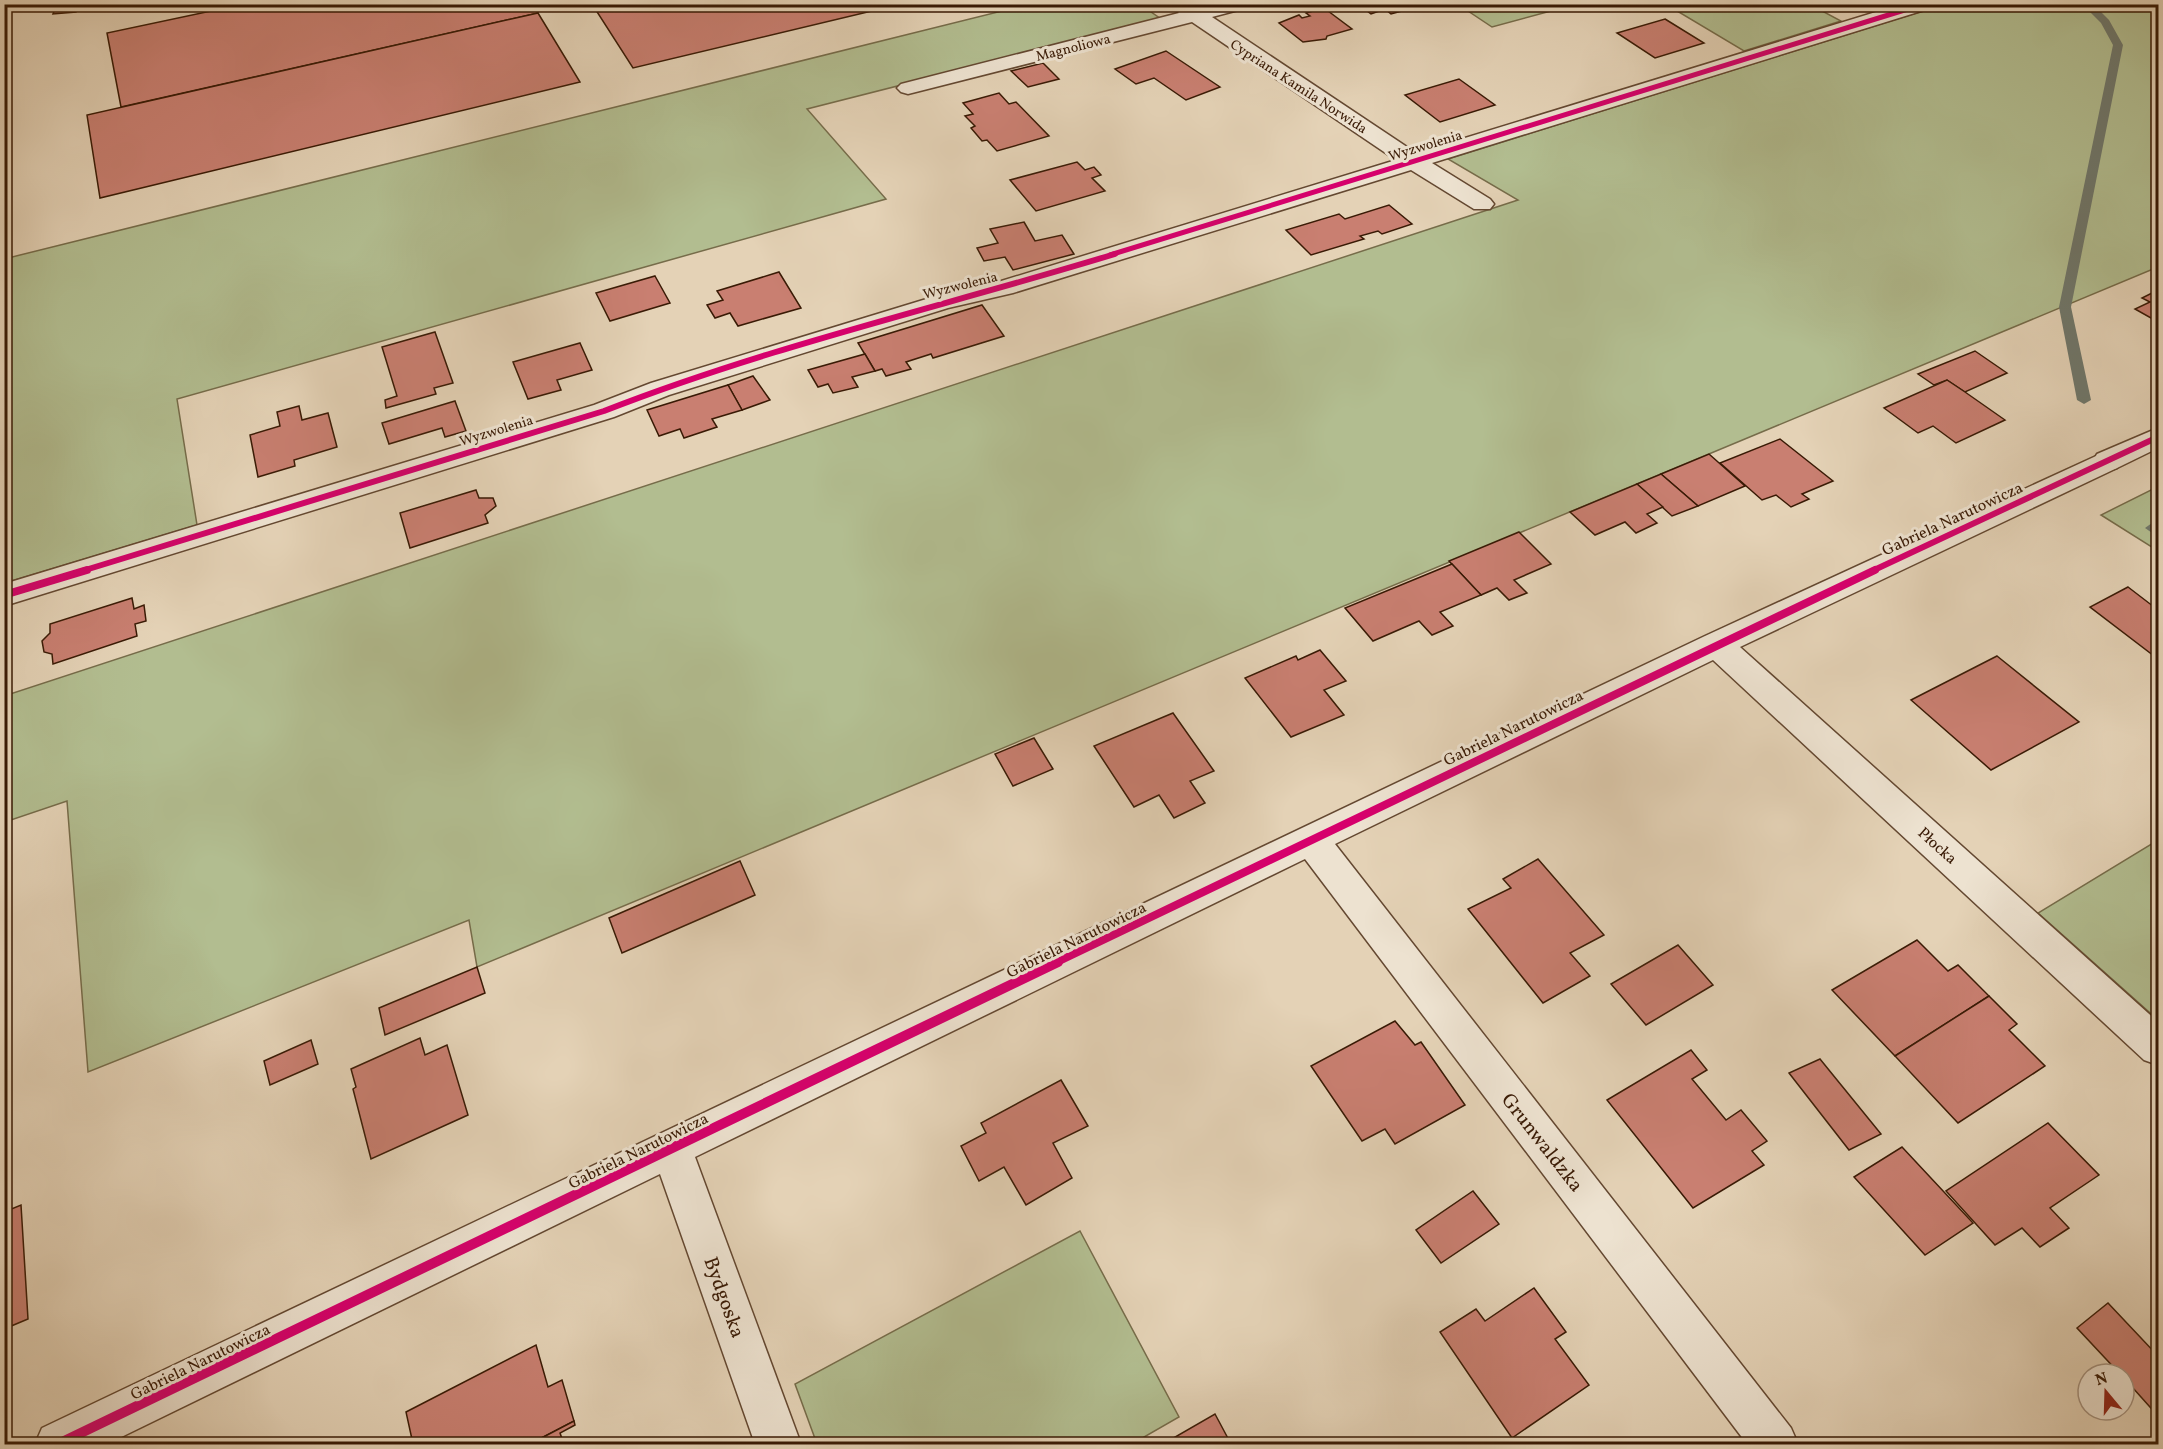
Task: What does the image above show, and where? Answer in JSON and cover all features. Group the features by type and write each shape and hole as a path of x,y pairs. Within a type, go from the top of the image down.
{"street":[{"name":"Magnoliowa","path":"908,88 1186,10 1239,4"},
{"name":"Wyzwolenia","path":"4,595 604,411 660,389 931,306 1004,288 1924,4"},
{"name":"Cypriana Kamila Norwida","path":"1186,10 1414,162 1482,204"},
{"name":"Gabriela Narutowicza","path":"58,1444 1716,644 2158,436"},
{"name":"Płocka","path":"1716,644 2158,1047"},
{"name":"Grunwaldzka","path":"1311,840 1775,1444"},
{"name":"Bydgoska","path":"672,1149 778,1444"}],"green space":[{"path":"2102,4 2106,8 2117,5 2158,5 2158,267 477,967 469,920 88,1072 67,801 5,822 4,696 1518,200 1448,159 1942,5"},
{"path":"1026,5 1141,5 1161,19 807,109 886,199 177,399 197,525 5,583 4,259"},
{"path":"1459,5 1573,5 1492,27"},
{"path":"1667,5 1811,5 1841,21 1744,51"},
{"path":"2153,489 2158,505 2158,551 2101,515"},
{"path":"2158,840 2158,1020 2038,913"},
{"path":"1080,1231 1179,1417 1132,1444 817,1444 795,1384"}],"building":[{"path":"57,4 79,4 76,12 53,14"},
{"path":"244,4 533,4 538,13 121,107 107,33"},
{"path":"592,4 901,4 633,68"},
{"path":"1358,4 1418,4 1420,6 1391,14 1385,9 1371,14"},
{"path":"1324,8 1352,29 1327,36 1326,39 1303,42 1279,23 1299,15 1302,18 1310,16 1306,13"},
{"path":"538,13 580,82 100,198 87,115"},
{"path":"1665,19 1704,43 1655,58 1617,33"},
{"path":"1166,51 1220,87 1186,100 1154,78 1136,84 1115,69"},
{"path":"1043,63 1059,79 1028,87 1011,71"},
{"path":"1459,79 1495,105 1440,122 1405,95"},
{"path":"999,93 1009,104 1016,102 1049,136 997,151 987,140 982,141 971,128 975,126 965,116 973,114 963,103"},
{"path":"1077,162 1085,170 1094,167 1101,175 1092,178 1105,191 1036,211 1010,180"},
{"path":"1389,205 1412,224 1382,234 1378,231 1360,236 1364,239 1311,255 1286,230 1339,214 1345,219"},
{"path":"1024,222 1035,241 1062,235 1074,254 1013,270 1005,257 984,261 977,248 998,243 990,229"},
{"path":"779,272 801,308 738,326 730,313 715,318 707,305 723,300 717,291"},
{"path":"655,276 670,303 610,321 596,293"},
{"path":"2158,290 2158,322 2135,309 2150,302 2142,298"},
{"path":"982,305 1004,336 933,358 931,354 906,362 911,369 886,376 882,369 875,371 858,343"},
{"path":"435,332 453,383 434,388 436,394 386,408 385,400 397,396 382,347"},
{"path":"580,343 592,370 557,380 561,390 528,399 513,362"},
{"path":"1975,351 2007,373 1965,392 1947,380 1934,385 1918,374"},
{"path":"865,354 875,371 852,377 858,387 833,393 828,384 818,387 808,370"},
{"path":"753,376 770,400 742,410 728,385"},
{"path":"1947,380 2005,420 1956,443 1933,426 1918,433 1884,408"},
{"path":"728,385 742,410 712,419 717,427 684,438 680,429 659,436 647,410"},
{"path":"455,401 466,431 445,437 442,428 389,444 382,423"},
{"path":"299,406 302,420 328,413 337,447 294,460 295,466 258,477 250,435 280,426 277,412"},
{"path":"1780,439 1833,481 1802,494 1809,499 1791,507 1776,495 1762,500 1720,463"},
{"path":"1709,454 1745,486 1698,506 1661,474"},
{"path":"1661,474 1698,506 1672,516 1637,484"},
{"path":"1637,484 1663,507 1647,514 1657,523 1636,533 1625,522 1595,535 1570,512"},
{"path":"476,490 479,498 493,498 496,506 485,515 488,523 410,548 400,513"},
{"path":"1519,532 1551,564 1514,580 1527,593 1509,600 1497,588 1481,595 1449,561"},
{"path":"1452,564 1481,595 1440,612 1453,626 1432,635 1419,621 1373,641 1345,608"},
{"path":"2128,587 2158,610 2158,659 2090,607"},
{"path":"132,598 134,609 144,605 146,621 135,624 137,636 53,664 52,654 44,652 42,641 50,633 50,624"},
{"path":"1320,650 1346,681 1324,690 1344,715 1291,737 1245,678 1296,656 1298,660"},
{"path":"1997,656 2079,722 1991,770 1911,700"},
{"path":"1173,713 1214,771 1190,781 1205,803 1174,818 1159,795 1134,807 1094,746"},
{"path":"1034,738 1053,769 1013,786 995,754"},
{"path":"1538,859 1604,935 1570,953 1590,976 1543,1003 1468,909 1511,888 1503,879"},
{"path":"740,861 755,895 622,953 609,918"},
{"path":"1917,940 1948,971 1958,965 1989,996 1895,1056 1832,990"},
{"path":"1678,945 1713,985 1646,1025 1611,984"},
{"path":"477,967 485,993 385,1035 379,1008"},
{"path":"1989,996 2017,1024 2009,1030 2045,1066 1958,1123 1895,1056"},
{"path":"1395,1021 1415,1045 1421,1042 1465,1105 1395,1144 1385,1129 1362,1141 1311,1066"},
{"path":"420,1038 425,1055 447,1045 468,1115 371,1159 353,1089 356,1087 351,1069"},
{"path":"311,1040 318,1064 270,1085 264,1061"},
{"path":"1691,1050 1707,1070 1692,1079 1726,1120 1741,1110 1767,1141 1752,1151 1764,1165 1693,1208 1607,1100"},
{"path":"1820,1059 1881,1134 1849,1150 1789,1073"},
{"path":"1061,1080 1088,1126 1053,1143 1072,1178 1026,1205 1004,1167 979,1181 961,1146 986,1133 981,1123"},
{"path":"2048,1123 2099,1175 2050,1208 2069,1228 2040,1247 2022,1228 1995,1245 1946,1191"},
{"path":"1902,1147 1973,1223 1925,1255 1854,1177"},
{"path":"1473,1191 1499,1224 1441,1263 1416,1230"},
{"path":"21,1205 28,1319 4,1329 4,1212"},
{"path":"1534,1288 1566,1332 1555,1339 1589,1385 1512,1438 1440,1332 1476,1309 1485,1321"},
{"path":"2108,1303 2158,1356 2158,1416 2136,1391 2136,1362 2109,1362 2077,1328"},
{"path":"536,1345 548,1387 562,1380 574,1421 530,1444 413,1444 406,1412"},
{"path":"1215,1414 1231,1444 1163,1444"},
{"path":"574,1421 575,1425 560,1433 564,1444 530,1444"}],"waterway":[{"path":"2084,400 2065,307 2118,45 2105,22 2087,4"},
{"path":"2152,528 2158,532"}],"cycle path":[{"path":"4,595 604,411 660,389 942,302 1004,288 1924,4"},
{"path":"58,1444 1716,644 2158,437"}]}
